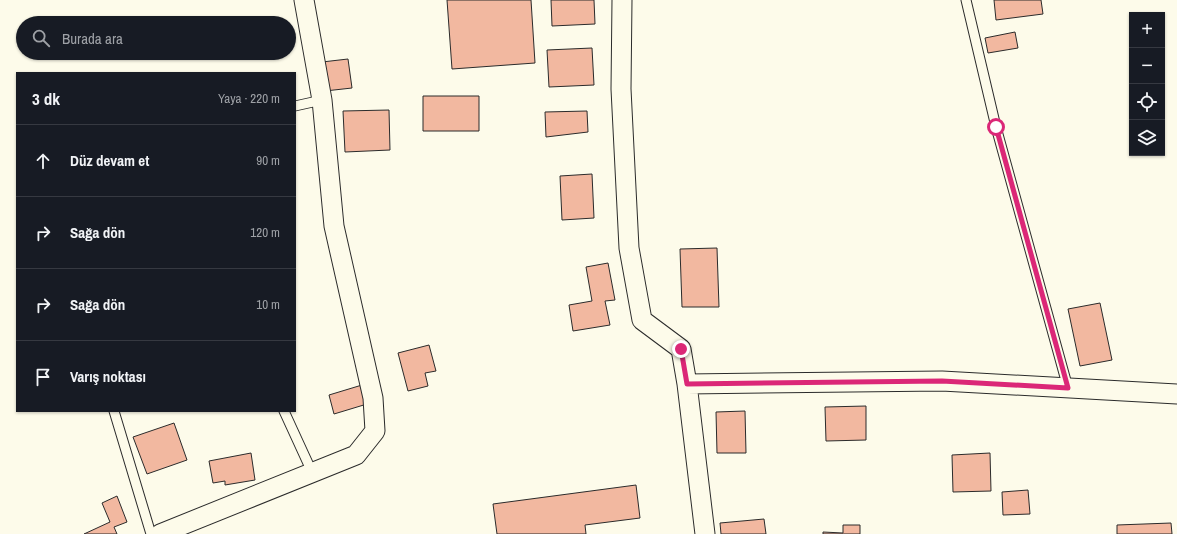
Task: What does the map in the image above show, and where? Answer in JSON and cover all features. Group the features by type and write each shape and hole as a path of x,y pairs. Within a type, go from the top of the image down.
{"street":[{"path":"160,534 356,454 375,432 373,398 334,226 322,100 304,0"},
{"path":"622,0 621,89 629,248 642,320 681,349 687,384 705,534"},
{"path":"687,384 942,381 1177,394"}],"lane":[{"path":"966,0 996,127 1068,388"},
{"path":"296,106 322,100"},
{"path":"114,412 150,534"},
{"path":"284,412 312,472"}],"building":[{"path":"447,0 531,0 535,63 452,69"},
{"path":"551,0 594,0 595,24 552,26"},
{"path":"994,0 1041,0 1043,14 996,20"},
{"path":"1015,32 1018,48 988,53 985,38"},
{"path":"592,48 594,85 549,87 547,50"},
{"path":"348,59 352,88 325,91 322,62"},
{"path":"423,96 479,96 479,131 423,131"},
{"path":"389,110 390,150 345,152 343,111"},
{"path":"587,111 588,132 546,137 545,112"},
{"path":"592,174 594,218 562,220 560,176"},
{"path":"717,248 719,307 682,307 680,249"},
{"path":"608,263 615,300 605,301 610,325 573,331 569,305 592,301 586,267"},
{"path":"1100,303 1112,360 1080,366 1068,309"},
{"path":"429,345 436,371 425,373 428,386 408,391 398,353"},
{"path":"362,385 367,404 334,414 329,395"},
{"path":"866,406 866,440 826,441 825,407"},
{"path":"745,411 746,453 717,453 716,412"},
{"path":"174,423 187,460 147,474 133,437"},
{"path":"251,453 255,480 225,485 225,481 213,483 209,461"},
{"path":"990,453 991,491 953,492 952,455"},
{"path":"636,485 640,518 585,525 586,534 497,534 493,504"},
{"path":"1028,490 1030,514 1003,515 1002,492"},
{"path":"117,496 127,522 114,527 117,534 84,534 110,522 102,503"},
{"path":"764,519 766,534 721,534 720,523"},
{"path":"1171,523 1172,534 1117,534 1117,525"},
{"path":"843,525 860,525 860,534 823,534 823,532 843,533"}],"route":[{"path":"681,349 687,384 942,381 1068,388 996,127"}]}
